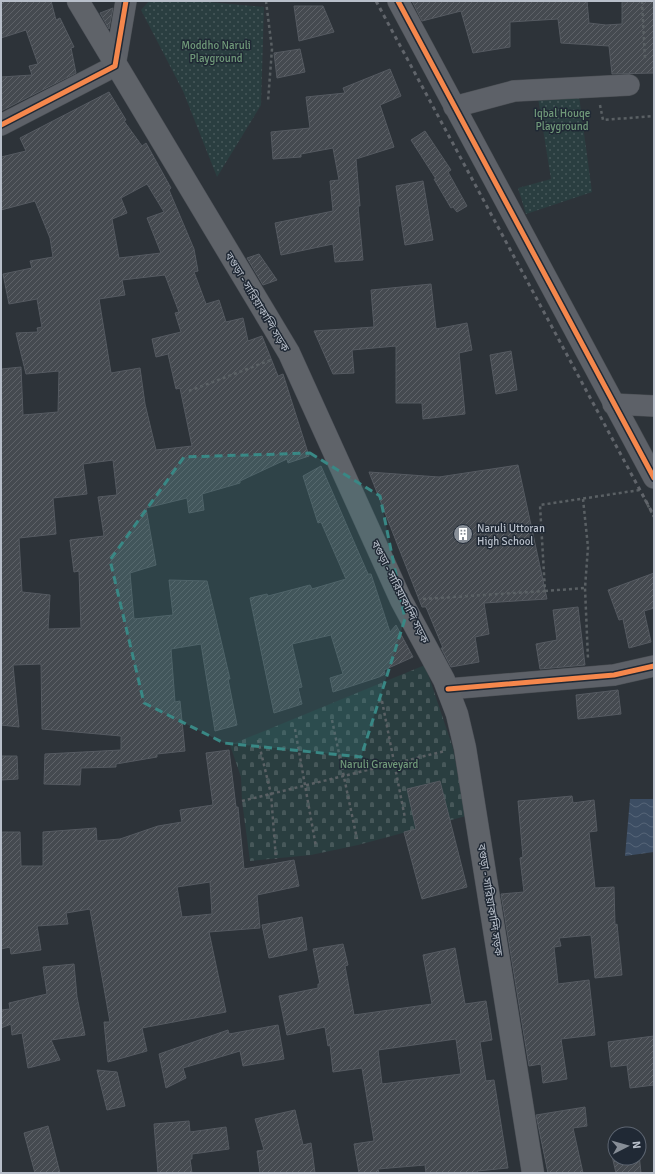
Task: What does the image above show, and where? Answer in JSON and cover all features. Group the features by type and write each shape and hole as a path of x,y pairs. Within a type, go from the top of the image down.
{"main road":[{"name":"বগুড়া - সারিয়াকান্দি সড়ক","path":"78,1 115,66 289,353 402,600 438,666 448,689 465,748 533,1173"}],"street":[{"path":"1,125 115,66 126,1"},
{"path":"398,1 614,404 651,484"},
{"path":"454,107 514,91 629,85"},
{"path":"614,404 654,406"},
{"path":"448,689 614,674 654,666"}],"path":[{"path":"266,1 272,49 268,101"},
{"path":"642,1 645,59"},
{"path":"596,87 602,120 654,116"},
{"path":"189,391 289,353"},
{"path":"545,591 540,505 583,499 651,484"},
{"path":"583,499 588,547 585,588 589,676"},
{"path":"402,600 585,588"},
{"path":"382,702 404,818"},
{"path":"332,720 357,839"},
{"path":"295,729 316,847"},
{"path":"258,740 271,794 276,859"},
{"path":"242,801 454,748 465,748"}],"highlighted area":[{"path":"310,453 380,496 405,619 361,757 224,743 144,703 110,560 184,457"}],"green space":[{"name":"Moddho Naruli Playground","path":"149,1 197,1 264,7 261,105 217,177 183,91 141,10"},
{"name":"Iqbal Houqe Playground","path":"579,96 592,192 526,214 518,188 551,179 538,98"},
{"name":"Naruli Graveyard","path":"425,665 453,748 466,816 358,845 311,855 250,861 242,801 241,777 230,745"}],"water":[{"path":"630,799 654,799 654,852 625,856"}],"building":[{"path":"1,1 51,1 56,20 60,18 74,47 71,48 76,73 1,111 1,77 32,75 29,66 38,64 26,30 1,38"},
{"path":"412,1 587,1 589,23 606,25 622,24 622,1 654,1 654,73 612,74 609,46 561,43 558,19 510,22 510,47 473,53 461,11 422,21"},
{"path":"294,6 323,6 334,32 299,41"},
{"path":"113,8 109,29 100,13"},
{"path":"300,49 305,72 277,78 274,53"},
{"path":"390,69 401,96 380,105 394,147 356,159 360,206 358,206 363,260 335,262 333,244 281,255 275,223 333,211 330,181 339,180 333,148 301,154 301,157 273,159 271,132 310,128 306,97 345,93 343,88"},
{"path":"109,92 126,120 124,121 142,146 146,143 171,188 169,190 194,249 198,271 194,272 206,304 219,300 226,322 243,318 248,341 262,336 278,376 283,374 309,456 288,463 287,459 240,481 240,483 202,494 204,510 189,513 187,498 146,508 156,565 130,573 134,619 173,615 169,580 207,581 230,679 228,679 237,725 215,731 201,644 171,649 175,702 180,701 185,751 157,754 157,757 116,764 116,767 81,768 80,785 44,784 45,754 121,750 121,736 42,729 41,664 13,665 19,727 1,725 1,369 21,367 23,415 58,412 59,371 26,374 16,333 38,332 37,328 42,327 37,299 9,304 3,274 32,268 30,261 53,257 50,238 35,201 1,210 1,157 26,151 20,138","holes":["147,184 164,212 147,218 161,253 119,258 112,219 127,213 121,198","165,275 179,312 175,313 181,332 152,339 156,357 168,354 176,389 180,388 192,446 156,450 145,404 140,368 111,373 99,299 125,295 122,280","113,460 117,495 98,497 104,536 70,540 74,572 79,571 81,628 48,629 50,595 22,592 19,538 56,534 53,498 87,494 83,464"]},
{"path":"425,131 451,170 448,172 467,206 457,212 453,207 451,208 434,179 436,179 411,140"},
{"path":"423,181 433,240 405,245 396,186"},
{"path":"259,254 277,280 263,285 247,258"},
{"path":"431,284 436,329 467,323 472,350 459,353 465,414 423,419 422,403 396,403 396,346 352,350 354,373 333,374 314,331 374,327 371,290"},
{"path":"511,351 517,390 496,394 490,355"},
{"name":"Naruli Uttoran High School","path":"518,465 547,599 484,603 489,634 475,637 479,662 451,667 441,648 443,648 426,607 422,607 369,472 439,477"},
{"path":"321,466 368,574 371,574 390,632 396,625 413,657 384,670 385,674 379,677 333,692 330,678 343,674 331,635 292,644 302,687 298,688 302,704 274,713 250,598 267,594 268,596 310,585 312,589 346,579 321,522 318,523 303,476"},
{"path":"654,573 654,608 644,611 651,642 629,648 623,619 619,620 608,590"},
{"path":"578,607 585,665 540,669 536,644 557,640 553,610"},
{"path":"618,690 621,714 578,719 576,695"},
{"path":"229,750 236,807 238,807 244,869 294,860 299,886 257,895 260,928 209,932 226,1012 142,1028 147,1051 108,1062 104,1022 110,1022 90,909 66,913 68,924 37,926 41,950 11,954 10,947 1,949 1,832 20,832 21,866 43,866 43,832 96,828 97,841 120,839 158,826 182,822 180,810 213,805 206,753","holes":["210,882 212,914 182,917 177,887"]},
{"path":"1,756 17,756 18,779 1,780"},
{"path":"440,781 467,887 422,899 404,832 416,829 407,789"},
{"path":"572,796 573,803 594,800 597,831 589,832 595,888 614,887 615,925 617,924 622,975 595,978 591,935 559,938 561,946 554,947 558,984 589,980 595,1035 561,1039 567,1079 543,1083 541,1064 529,1066 501,894 524,892 520,858 523,857 518,801"},
{"path":"302,917 307,950 269,958 262,925"},
{"path":"343,944 348,965 345,966 354,1015 432,1004 423,955 455,948 465,1004 486,1001 492,1040 480,1042 486,1081 494,1080 508,1168 477,1171 478,1173 426,1173 425,1165 378,1169 379,1173 359,1173 354,1144 374,1141 362,1068 333,1072 330,1045 328,1046 325,1027 287,1035 279,996 318,988 318,984 320,984 313,949","holes":["456,1039 461,1074 382,1084 378,1050"]},
{"path":"74,964 77,997 85,1035 51,1040 60,1060 28,1068 22,1033 12,1035 11,1024 1,1028 1,1010 10,1009 9,1003 47,994 43,967"},
{"path":"278,1025 284,1059 243,1066 240,1051 183,1068 186,1078 166,1088 159,1054 228,1030 229,1034"},
{"path":"654,1036 654,1085 630,1088 627,1065 611,1067 608,1042"},
{"path":"97,1070 117,1072 125,1106 107,1110"},
{"path":"585,1107 587,1126 573,1128 583,1173 548,1173 536,1115"},
{"path":"295,1110 303,1145 311,1143 315,1173 260,1173 257,1151 264,1150 255,1119"},
{"path":"189,1121 190,1132 226,1127 229,1149 192,1154 192,1159 190,1159 192,1173 158,1173 154,1124"},
{"path":"48,1126 60,1173 35,1173 24,1133"},
{"path":"614,1166 640,1166 641,1173 616,1173"}],"railway":[{"path":"376,1 654,516"}],"cycle path":[{"path":"1,125 115,66 126,1"},
{"path":"398,1 654,478"},
{"path":"448,689 614,675 654,666"}],"place":[{"name":"Naruli Uttoran High School","path":"463,534"}]}
